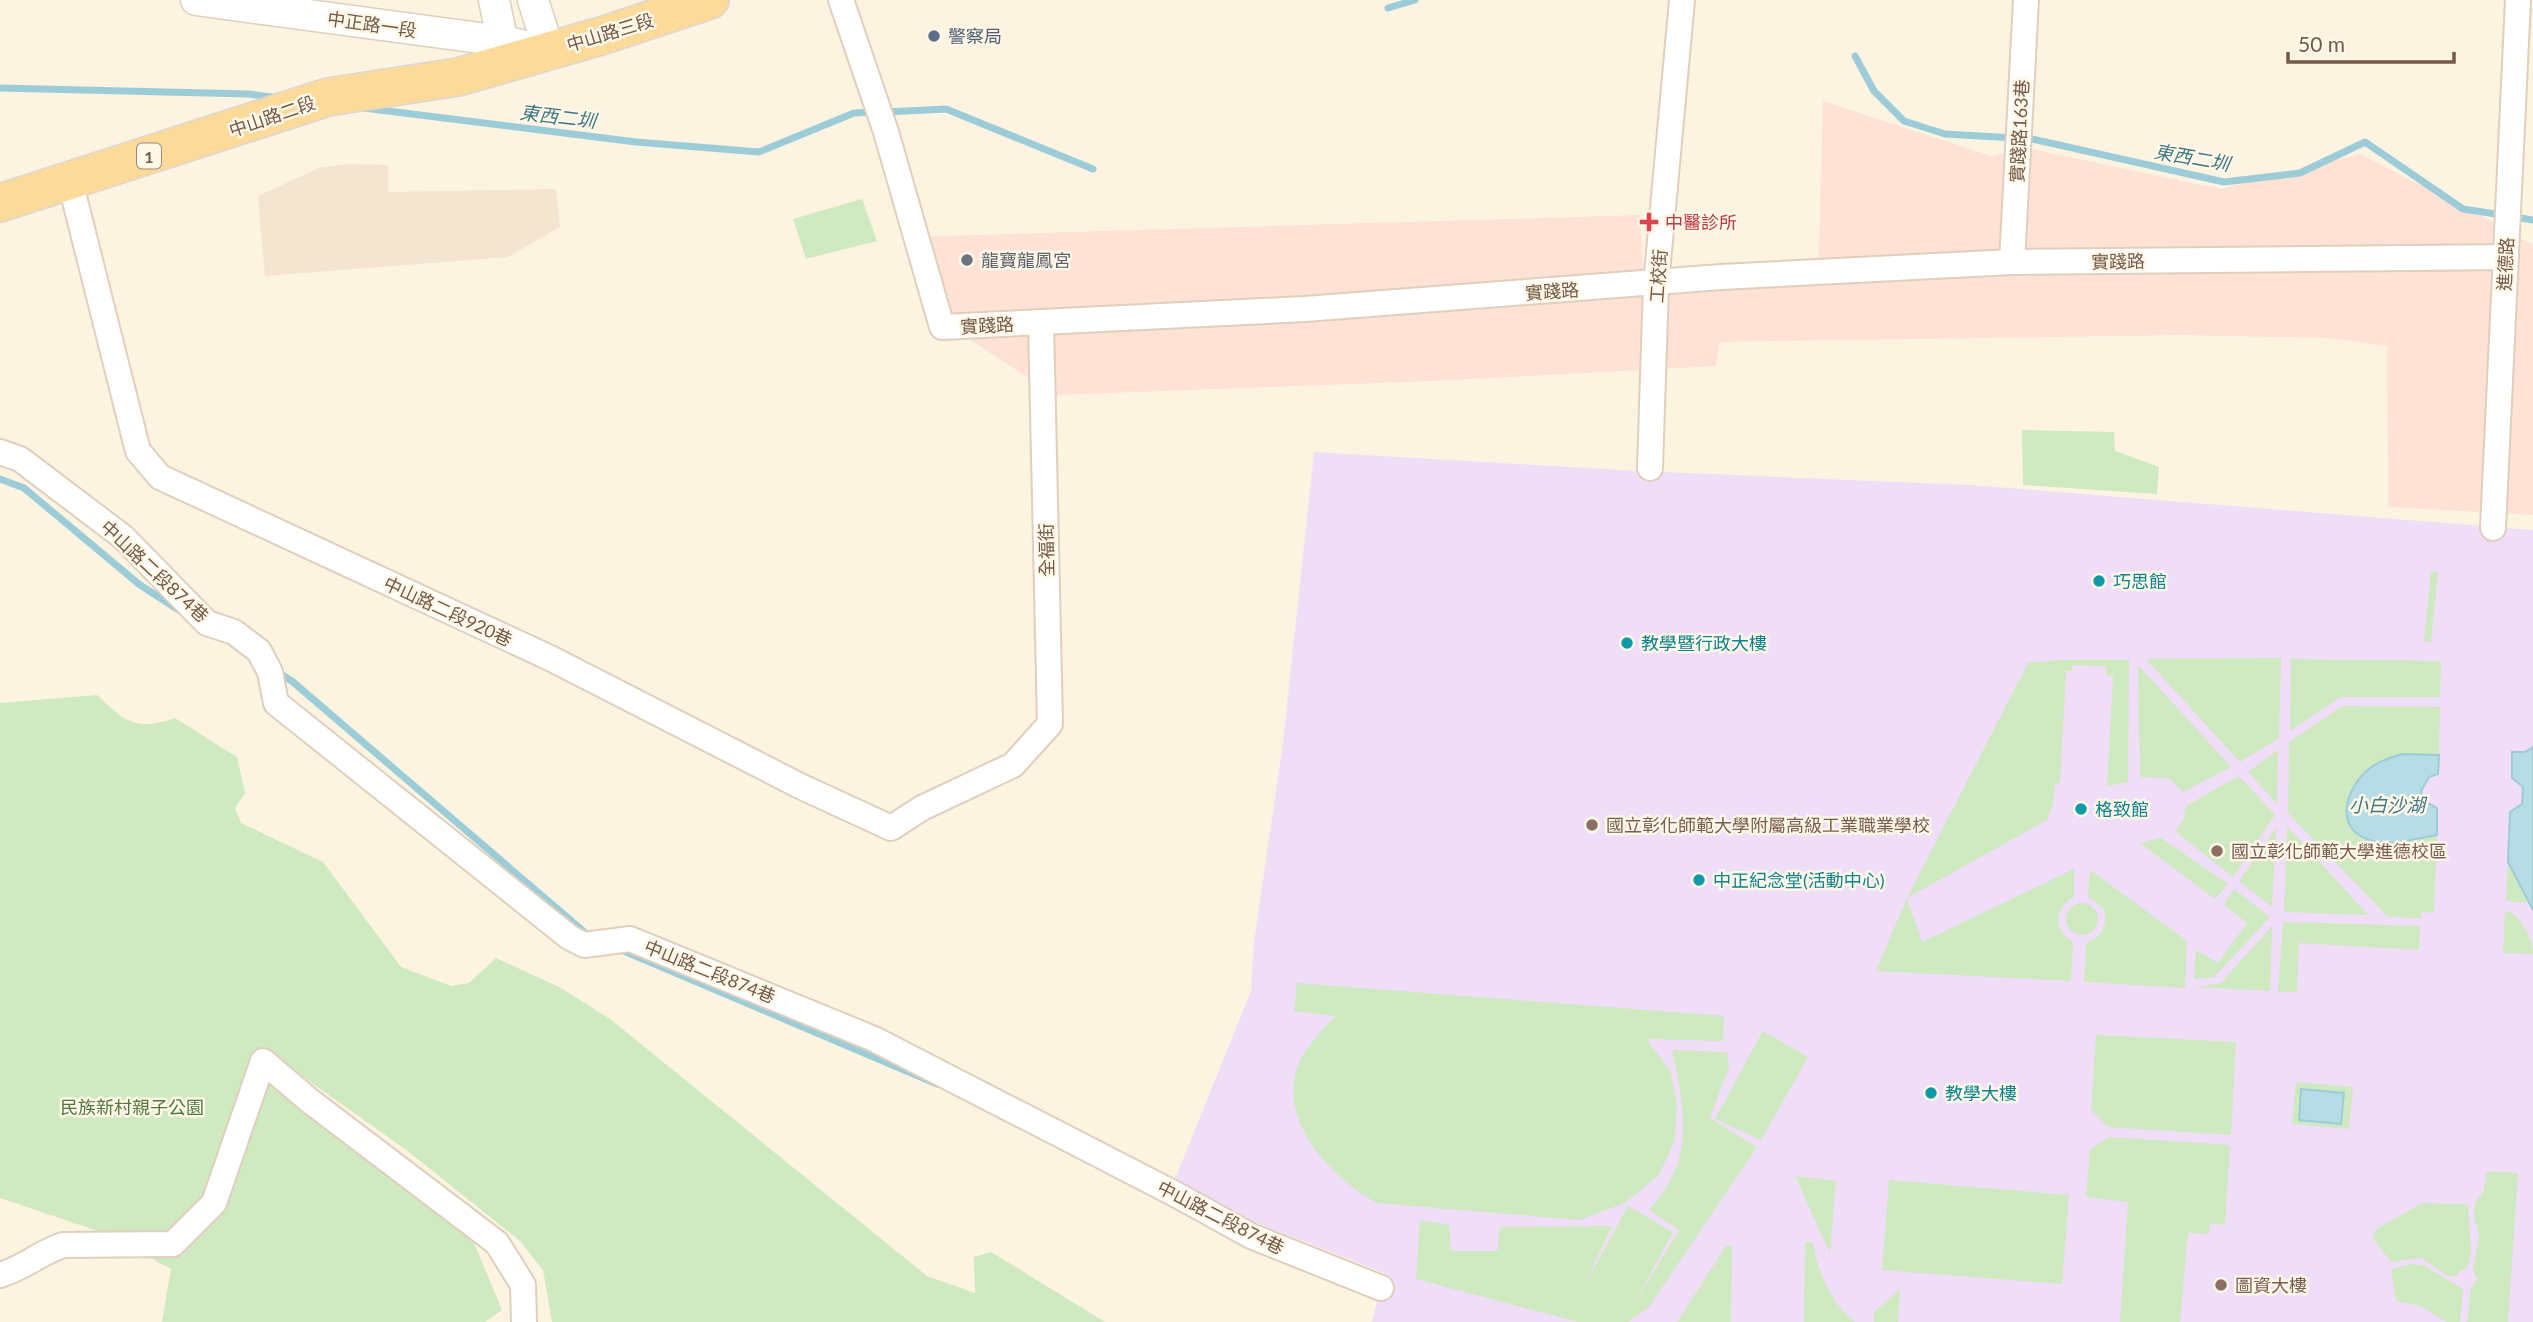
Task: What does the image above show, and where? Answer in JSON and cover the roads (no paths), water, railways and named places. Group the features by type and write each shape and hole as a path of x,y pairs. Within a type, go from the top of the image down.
{"main road":[{"name":"中山路三段","path":"549,51 710,0"},
{"name":"中山路二段","path":"0,203 313,102 458,78 505,51 549,51"}],"street":[{"name":"中正路一段","path":"195,0 505,51"},
{"path":"494,0 505,51"},
{"path":"533,0 549,51"},
{"name":"實踐路","path":"841,0 886,132 942,327 1306,309 1721,277 2012,262 2506,245"},
{"name":"工校街","path":"1650,468 1656,284 1682,0"},
{"name":"實踐路163巷","path":"2012,262 2026,0"},
{"name":"進德路","path":"2493,528 2518,0"},
{"name":"中山路二段920巷","path":"70,181 138,451 160,477 550,658 800,786 891,828 922,808 1013,765"},
{"name":"全福街","path":"1013,765 1050,724 1041,322"},
{"name":"中山路二段874巷","path":"0,452 20,459 123,537 208,623 234,632 259,651 272,682 276,703 569,937 584,945 620,939 650,946 874,1039 1251,1236 1381,1289"},
{"path":"0,1275 25,1267 46,1250 63,1245 173,1244 214,1203 263,1061 310,1101 497,1243 523,1285 524,1322"}],"water":[{"path":"2533,747 2533,910 2508,862 2510,812 2522,804 2523,787 2512,778 2512,752 2525,752"},
{"name":"小白沙湖","path":"2403,754 2439,755 2438,774 2429,777 2421,791 2424,801 2437,808 2437,835 2393,842 2367,839 2356,833 2350,825 2347,806 2350,795 2361,776 2373,766"},
{"path":"2301,1089 2344,1093 2341,1124 2299,1120"}],"waterway":[{"name":"東西二圳","path":"1388,8 1415,0"},
{"name":"東西二圳","path":"1855,56 1874,91 1904,121 1945,134 2032,139 2224,182 2300,173 2365,142 2463,209 2502,215"},
{"name":"東西二圳","path":"0,88 248,94 279,98"},
{"name":"東西二圳","path":"364,108 636,142 759,152 854,113 874,112"},
{"name":"東西二圳","path":"886,112 946,109 1093,169"},
{"name":"東西二圳","path":"2514,217 2533,220"},
{"path":"0,479 24,488 140,585 182,612"},
{"path":"275,670 293,682 589,936"},
{"path":"619,949 937,1084"}],"place":[{"name":"警察局","path":"934,36"},
{"name":"中醫診所","path":"1649,222"},
{"name":"龍寶龍鳳宮","path":"967,260"},
{"name":"巧思館","path":"2099,581"},
{"name":"教學暨行政大樓","path":"1627,643"},
{"name":"格致館","path":"2081,809"},
{"name":"國立彰化師範大學附屬高級工業職業學校","path":"1592,825"},
{"name":"國立彰化師範大學進德校區","path":"2217,851"},
{"name":"中正紀念堂(活動中心)","path":"1699,880"},
{"name":"教學大樓","path":"1931,1093"},
{"name":"圖資大樓","path":"2221,1285"}],"park label":[{"name":"民族新村親子公園","path":"132,1107"}]}
